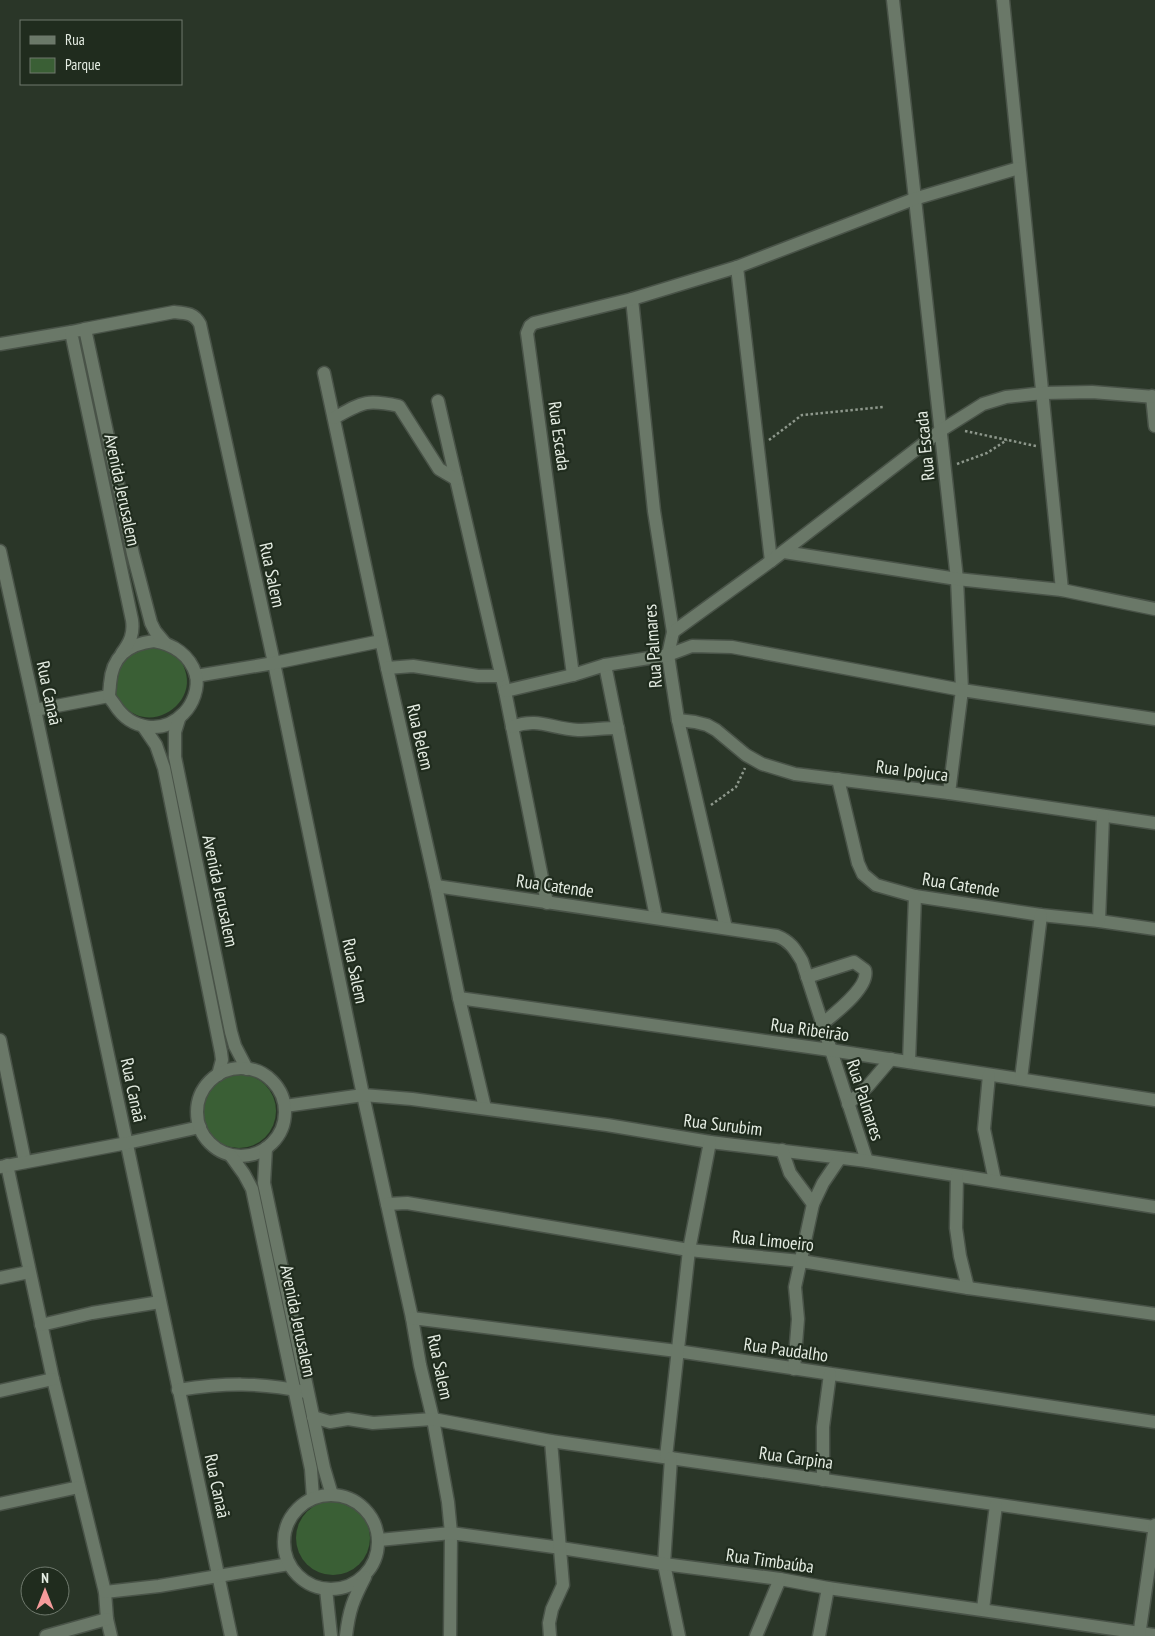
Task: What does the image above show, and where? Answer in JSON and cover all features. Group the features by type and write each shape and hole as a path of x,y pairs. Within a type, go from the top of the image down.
{"street":[{"name":"Rua Escada","path":"893,0 914,199 944,429 944,467 957,579 962,690 949,793"},
{"path":"1003,0 1062,590"},
{"path":"632,299 737,267 914,199 1019,168"},
{"path":"737,267 771,561"},
{"name":"Rua Escada","path":"573,675 527,333 530,326 534,323 632,299"},
{"name":"Rua Palmares","path":"632,299 654,511 673,632 668,655 678,720 726,928"},
{"name":"Rua Salem","path":"85,329 174,312 188,313 196,318 200,324 274,663 363,1095 412,1318 420,1366 433,1419 448,1502 451,1534 450,1636"},
{"path":"0,344 85,329"},
{"name":"Avenida Jerusalem","path":"85,329 133,554 151,623 155,631 166,643 184,654 191,663 196,676 194,698 188,710 179,719 175,732 175,757 183,830 204,969 221,1052 222,1060 218,1074"},
{"name":"Avenida Jerusalem","path":"71,332 132,620 131,640 115,662 111,672 109,696"},
{"name":"Rua Belem","path":"324,373 459,998 485,1108"},
{"path":"673,632 784,552 944,429 983,404 1006,396 1043,393 1092,392 1154,397 1155,426"},
{"path":"334,418 361,403 377,401 399,406 438,469 456,479"},
{"path":"438,401 512,727 547,903"},
{"name":"Rua Canaã","path":"0,551 231,1636"},
{"path":"784,552 957,579 1062,590 1155,609"},
{"path":"196,676 274,663 381,641"},
{"path":"122,653 142,642 166,643"},
{"path":"504,691 573,675 605,665 668,655 692,646 732,646 962,690 1155,719"},
{"path":"605,665 656,917"},
{"path":"387,668 413,666 478,676 500,676"},
{"path":"35,710 109,696 124,717 144,726 168,725 179,719"},
{"name":"Rua Ipojuca","path":"678,720 707,725 762,764 795,774 949,793 1155,823"},
{"path":"512,727 531,722 578,730 618,728"},
{"name":"Avenida Jerusalem","path":"144,726 156,745 183,830 218,965 235,1046 246,1069"},
{"name":"Rua Catende","path":"838,780 858,863 863,874 876,885 916,896 1041,915 1155,929"},
{"path":"1099,921 1103,816"},
{"name":"Rua Catende","path":"436,886 656,917 777,936 787,940"},
{"path":"909,1062 916,896"},
{"path":"1021,1079 1041,915"},
{"name":"Rua Palmares","path":"787,940 802,961 867,1161"},
{"path":"807,977 854,962 865,970 866,979 860,988 842,1008 822,1024"},
{"path":"204,969 218,965"},
{"name":"Rua Ribeirão","path":"459,998 830,1050 1155,1100"},
{"path":"0,1040 6,1100 25,1162"},
{"path":"848,1104 868,1086 891,1060"},
{"path":"111,1636 104,1592 3,1166 127,1143 200,1127 197,1112 200,1097 207,1084 218,1074 232,1069 246,1069 260,1073 272,1081 280,1092 285,1106 285,1118 275,1140 266,1148 252,1154 231,1156"},
{"path":"989,1074 984,1129 995,1181"},
{"name":"Rua Surubim","path":"285,1106 363,1095 485,1108 710,1142 867,1161 1155,1207"},
{"name":"Avenida Jerusalem","path":"200,1127 208,1142 231,1156 252,1189 311,1469 314,1498"},
{"path":"679,1636 664,1564 668,1458 677,1351 689,1250 710,1142"},
{"name":"Avenida Jerusalem","path":"266,1148 264,1183 324,1468 332,1495"},
{"path":"782,1150 790,1173 813,1204"},
{"path":"794,1369 798,1320 796,1287 813,1204 823,1183 840,1158"},
{"path":"957,1176 956,1228 960,1256 968,1288"},
{"name":"Rua Limoeiro","path":"387,1204 407,1203 689,1250 801,1261 968,1288 1155,1314"},
{"path":"266,1256 279,1254"},
{"path":"0,1278 29,1272"},
{"path":"41,1325 92,1313 160,1302"},
{"name":"Rua Paudalho","path":"412,1318 677,1351 1155,1422"},
{"path":"823,1480 823,1427 830,1374"},
{"path":"0,1391 53,1379"},
{"path":"178,1390 241,1383 308,1393"},
{"name":"Rua Carpina","path":"313,1417 330,1422 348,1419 373,1423 433,1419 551,1441 1155,1527"},
{"path":"550,1636 549,1623 552,1609 563,1585 551,1441"},
{"path":"0,1504 79,1487"},
{"path":"346,1636 348,1616 352,1603 374,1564 378,1552 379,1540 375,1523 365,1508 350,1498 332,1495 314,1498 300,1506 287,1526 284,1549 289,1564 296,1574 315,1586 326,1589 348,1586 367,1574"},
{"path":"983,1610 996,1505"},
{"path":"1139,1634 1155,1527"},
{"name":"Rua Timbaúba","path":"379,1540 451,1534 780,1579 828,1588 1139,1634 1155,1634"},
{"path":"104,1592 159,1586 289,1564"},
{"path":"756,1636 780,1579"},
{"path":"819,1636 828,1588"},
{"path":"326,1589 331,1636"},
{"path":"46,1636 107,1618"}],"path":[{"path":"758,449 802,415 883,406"},
{"path":"944,429 1049,449"},
{"path":"944,467 987,454 1007,440"},
{"path":"699,812 719,801 736,787 750,757"}],"green space":[{"path":"154,644 175,654 182,663 187,682 184,694 178,704 170,711 159,716 136,715 126,708 115,693 116,670 122,658"},
{"path":"239,1074 253,1077 265,1085 273,1097 276,1111 273,1125 265,1137 253,1145 239,1148 225,1145 213,1137 205,1125 202,1111 205,1097 213,1085 225,1077"},
{"path":"333,1501 347,1504 359,1512 367,1524 370,1538 367,1552 359,1564 347,1572 333,1575 319,1572 307,1564 299,1552 296,1538 299,1524 307,1512 319,1504"}]}
